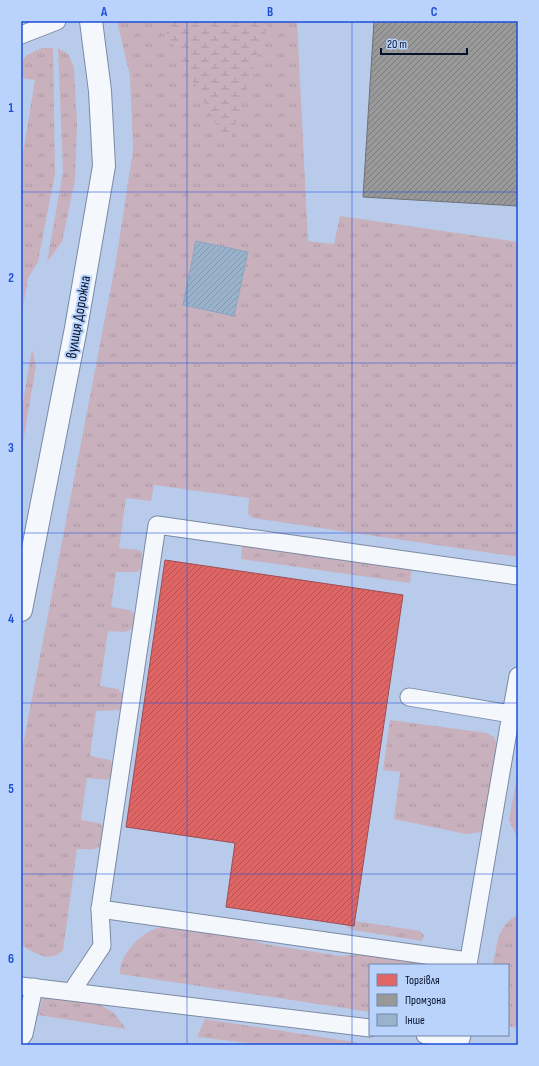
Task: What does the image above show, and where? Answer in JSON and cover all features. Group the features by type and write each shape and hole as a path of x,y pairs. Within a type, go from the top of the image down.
{"street":[{"name":"вулиця Дорожна","path":"21,610 76,328 104,166 100,91 91,21"}],"lane":[{"path":"21,35 57,21"},
{"path":"72,991 102,946 100,909 157,525 518,576"},
{"path":"100,909 468,963 518,676"},
{"path":"409,697 511,714"},
{"path":"21,1038 24,1034 27,986 369,1028"},
{"path":"433,1036 463,1040"}],"green space":[{"path":"117,21 297,21 308,241 334,244 340,216 518,242 518,557 252,518 248,514 249,498 154,485 151,501 126,498 119,548 139,550 142,553 143,566 137,572 116,572 111,607 130,610 136,617 132,628 126,632 108,631 100,686 118,689 125,696 123,706 120,710 96,711 90,756 110,760 114,767 111,777 108,780 87,778 81,820 99,823 104,827 105,842 95,849 77,849 63,950 58,954 48,957 37,954 21,945 21,755 116,261 133,150 130,76"},
{"path":"160,21 269,21 228,145"},
{"path":"42,48 53,48 55,173 38,262 28,278 21,318 21,165 35,80 21,78 21,62 27,55"},
{"path":"58,48 69,55 74,68 77,124 75,180 62,242 47,262 63,172"},
{"path":"32,349 36,366 21,454 21,414"},
{"path":"242,545 412,568 410,583 241,559"},
{"path":"390,720 487,733 494,737 500,750 488,826 481,832 466,834 394,819 400,772 383,770"},
{"path":"518,771 518,840 509,820"},
{"path":"518,915 518,1028 509,1026 509,964 493,964 499,936 506,924"},
{"path":"355,921 420,931 424,935 422,941 353,930 343,924 354,926"},
{"path":"182,924 215,929 265,944 340,956 379,953 423,960 429,964 369,964 369,1012 120,974 122,961 130,948 146,933 163,927"},
{"path":"43,996 97,1003 114,1013 126,1029 38,1015"},
{"path":"205,1019 373,1045 264,1045 197,1037"}],"building: Торгівля":[{"path":"165,560 403,595 354,926 226,907 235,843 126,827"}],"building: Промзона":[{"path":"374,21 518,21 518,206 363,197"}],"building: Інше":[{"path":"196,241 248,252 234,316 183,305"}]}
